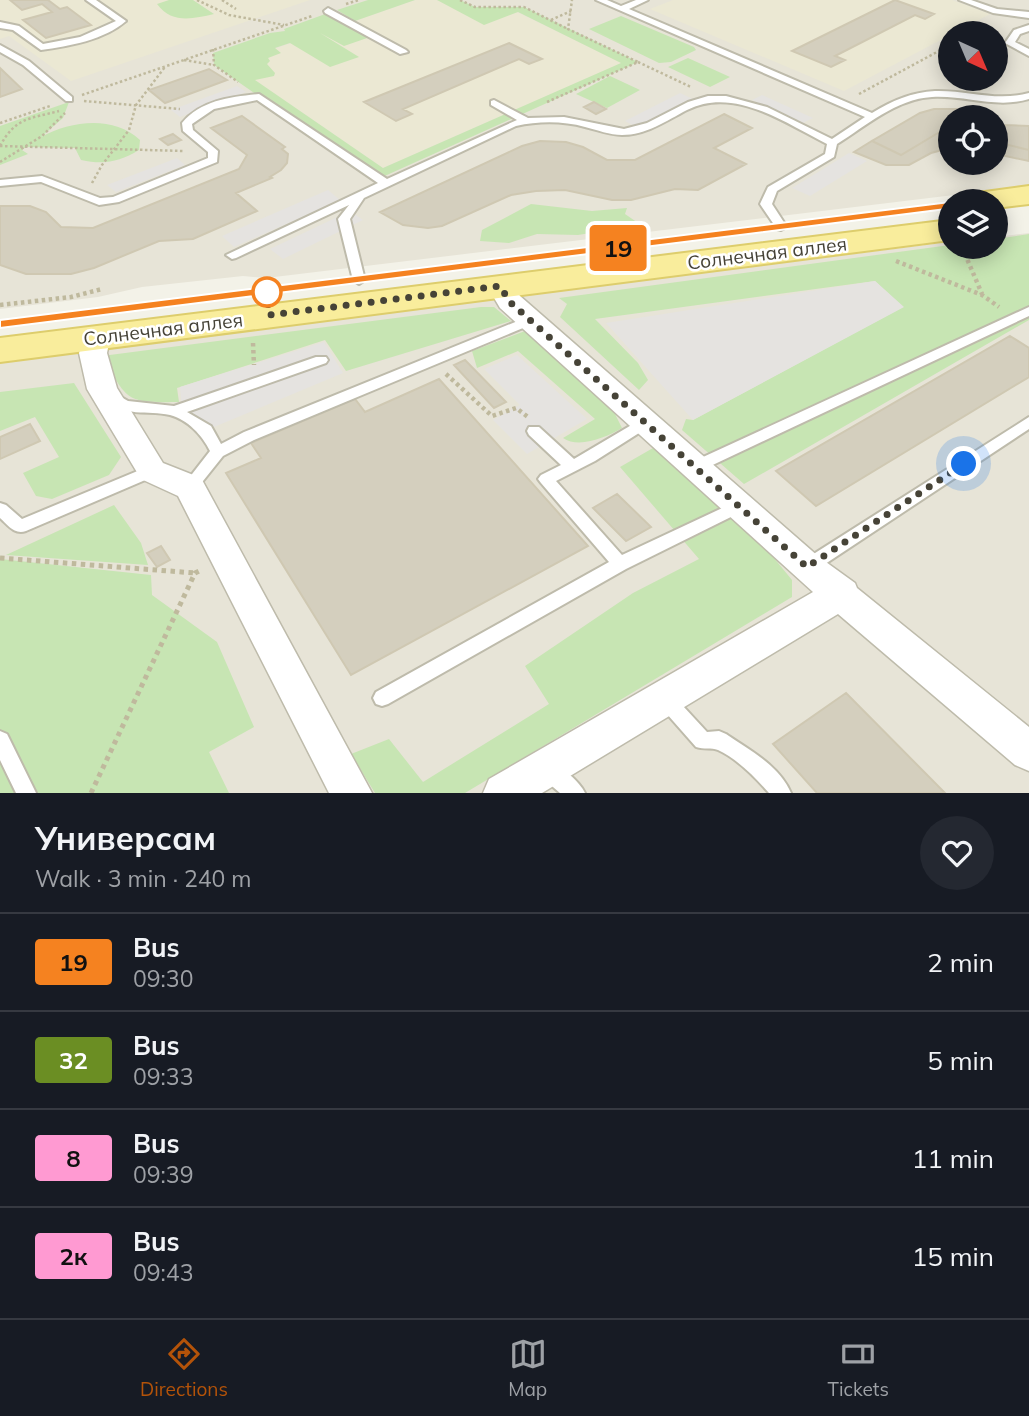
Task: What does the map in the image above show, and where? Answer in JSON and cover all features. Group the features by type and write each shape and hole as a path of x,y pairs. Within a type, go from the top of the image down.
{"main road":[{"path":"1008,198 1029,195"},
{"name":"Солнечная аллея","path":"0,324 938,207"},
{"path":"1008,223 1029,220"},
{"name":"Солнечная аллея","path":"0,350 938,231"}],"street":[{"path":"500,286 510,302 738,507 1029,752"},
{"path":"96,338 93,353 102,388 152,471 190,487 211,566 351,793"},
{"path":"504,793 842,593"}],"lane":[{"path":"0,25 17,29 41,47 64,45 105,32 122,21 90,0"},
{"path":"600,0 874,117"},
{"path":"621,9 644,0"},
{"path":"964,0 996,10 1029,15"},
{"path":"328,10 403,52"},
{"path":"1029,28 1017,32 1010,43 1029,53"},
{"path":"0,34 17,29"},
{"path":"0,48 26,64 69,102"},
{"path":"781,227 766,204 772,189 830,155 832,143 907,98 932,94 967,96 994,103 1029,96"},
{"path":"0,183 42,179 80,197 99,202 115,200 213,160 213,151 188,131 187,123 194,114 238,99 259,97 387,184"},
{"path":"494,103 521,118 550,118 616,132 639,131 695,102 731,100 757,106 832,143"},
{"path":"232,255 359,198 521,118"},
{"path":"359,198 344,219 359,280"},
{"path":"695,467 1029,311"},
{"path":"190,487 218,452 249,436 530,320"},
{"path":"174,411 321,360"},
{"path":"102,388 125,406 174,411 206,430 218,452"},
{"path":"620,564 545,479 645,422"},
{"path":"807,567 1029,422"},
{"path":"536,428 572,466"},
{"path":"0,509 20,527 152,471"},
{"path":"382,698 620,564 738,507"},
{"path":"664,698 703,741 719,740 761,769 781,793"},
{"path":"0,740 26,793"},
{"path":"544,768 575,793"}],"path":[{"path":"197,0 233,18 285,25"},
{"path":"222,0 236,9"},
{"path":"0,123 69,102 166,65 359,0"},
{"path":"460,0 475,7 524,7 696,89"},
{"path":"568,29 572,0"},
{"path":"550,20 571,11"},
{"path":"213,50 214,65"},
{"path":"843,103 938,52"},
{"path":"198,55 259,97"},
{"path":"182,60 214,65"},
{"path":"521,118 638,62"},
{"path":"80,197 90,188 113,149 129,130 136,105 166,65"},
{"path":"0,162 55,126 64,116 69,102"},
{"path":"194,114 172,107 69,102 50,115 18,122 10,128 0,146 213,151"},
{"path":"884,257 982,295 1014,318"},
{"path":"967,259 982,295"},
{"path":"0,305 71,297 102,289"},
{"path":"421,365 440,368 492,416 516,408 536,428"},
{"path":"0,558 211,566 91,793"}],"shaded area":[{"path":"0,0 1029,0 1029,186 1004,189 938,189 938,197 266,278 243,276 142,287 98,297 0,309"},
{"path":"0,0 310,0 71,81 9,36 0,39"},
{"path":"415,0 437,0 484,24 517,12 622,63 383,168 231,64"},
{"path":"673,0 952,0 990,14 977,21 938,21 938,41 844,91 650,9"},
{"path":"237,86 246,92 180,117 171,110"},
{"path":"680,93 693,99 638,128 625,121"},
{"path":"762,95 813,118 803,123 752,100"},
{"path":"849,153 867,161 810,196 792,188"},
{"path":"177,158 185,165 116,192 107,185"},
{"path":"328,190 340,200 234,247 222,236"},
{"path":"350,211 363,220 283,259 270,249"},
{"path":"1029,233 1029,793 0,793 0,360 938,243 938,259 1008,259 1008,236"},
{"path":"875,281 904,307 693,420 606,323"},
{"path":"324,342 343,373 214,427 182,409 180,387"},
{"path":"517,355 587,419 527,454 493,420 520,405 484,369"}],"green space":[{"path":"169,0 193,0 214,14 190,18 169,15 157,4"},
{"path":"368,0 415,0 355,21 337,10"},
{"path":"437,0 460,0 475,7 524,7 638,62 378,179 214,65 213,53 270,33 285,31 284,29 328,13 370,37 344,46 320,33 359,57 330,67 290,43 275,48 281,53 268,58 270,61 267,64 275,73 274,76 255,80 383,168 621,63 518,12 484,25"},
{"path":"621,16 696,50 671,62 659,63 589,29"},
{"path":"688,58 730,77 710,87 668,67"},
{"path":"610,76 640,90 607,108 576,94"},
{"path":"69,102 63,118 41,137 78,124 105,124 129,132 140,140 139,150 118,160 97,162 81,160 75,148 26,147 22,150 28,154 0,165 0,126"},
{"path":"531,204 592,211 627,208 625,214 641,225 578,235 537,234 509,243 480,241 482,230"},
{"path":"1029,234 1029,320 744,484 682,430 686,419 693,420 903,307 875,281 595,319 638,363 648,380 639,390 560,317 567,304 559,298 938,247 938,259 1008,259 1008,237"},
{"path":"494,307 511,321 346,371 325,340 177,388 179,402 148,402 130,396 117,382 102,356"},
{"path":"525,331 611,406 622,428 585,442 570,441 563,438 595,419 518,351 477,368 472,351"},
{"path":"74,383 121,457 109,475 52,499 36,496 23,473 59,457 35,417 0,431 0,392"},
{"path":"653,448 769,552 792,580 792,597 465,793 375,793 351,754 389,739 423,782 549,704 525,666 633,593 699,559 620,467"},
{"path":"114,505 141,543 148,565 6,555"},
{"path":"0,559 151,575 152,595 217,642 254,727 209,752 229,793 0,793"}],"building":[{"path":"10,0 48,0 60,9 67,7 91,25 46,38 23,20 52,12 42,4 22,10"},
{"path":"895,0 934,14 925,19 915,15 835,56 845,60 831,67 792,51"},
{"path":"509,43 542,59 529,64 519,59 403,109 412,114 396,121 364,102"},
{"path":"0,68 22,89 0,97"},
{"path":"209,69 227,80 165,103 149,90"},
{"path":"594,102 606,109 596,114 584,107"},
{"path":"938,109 938,133 901,155 872,141 920,113"},
{"path":"724,114 752,128 714,148 746,164 698,190 675,189 631,200 612,200 565,190 536,191 511,195 442,226 428,228 403,225 380,212 522,146 540,141 566,142 583,147 607,160 635,160"},
{"path":"242,116 285,147 282,149 288,154 287,163 270,177 272,178 236,193 257,211 193,239 159,241 94,268 71,274 26,274 0,265 0,206 30,206 46,212 61,227 93,228 239,169 247,155 211,128"},
{"path":"1008,125 1029,126 1029,150 1008,145"},
{"path":"938,133 938,151 909,165 886,165 854,152 872,141 901,155"},
{"path":"173,134 181,140 168,145 160,139"},
{"path":"1008,145 1029,150 1029,161 1008,157"},
{"path":"1010,336 1029,348 1029,377 816,506 776,471"},
{"path":"465,360 506,402 494,408 454,365"},
{"path":"439,379 588,546 351,675 226,473 261,458 251,443 355,399 365,412"},
{"path":"30,424 40,441 0,459 0,437"},
{"path":"617,494 651,527 626,541 593,508"},
{"path":"161,546 170,560 157,567 147,553"},
{"path":"846,693 945,793 817,793 773,744"}],"bus line":[{"name":"19","path":"0,324 938,207"}],"route":[{"path":"267,292 269,315 500,286 510,302 807,567 964,464"}]}
